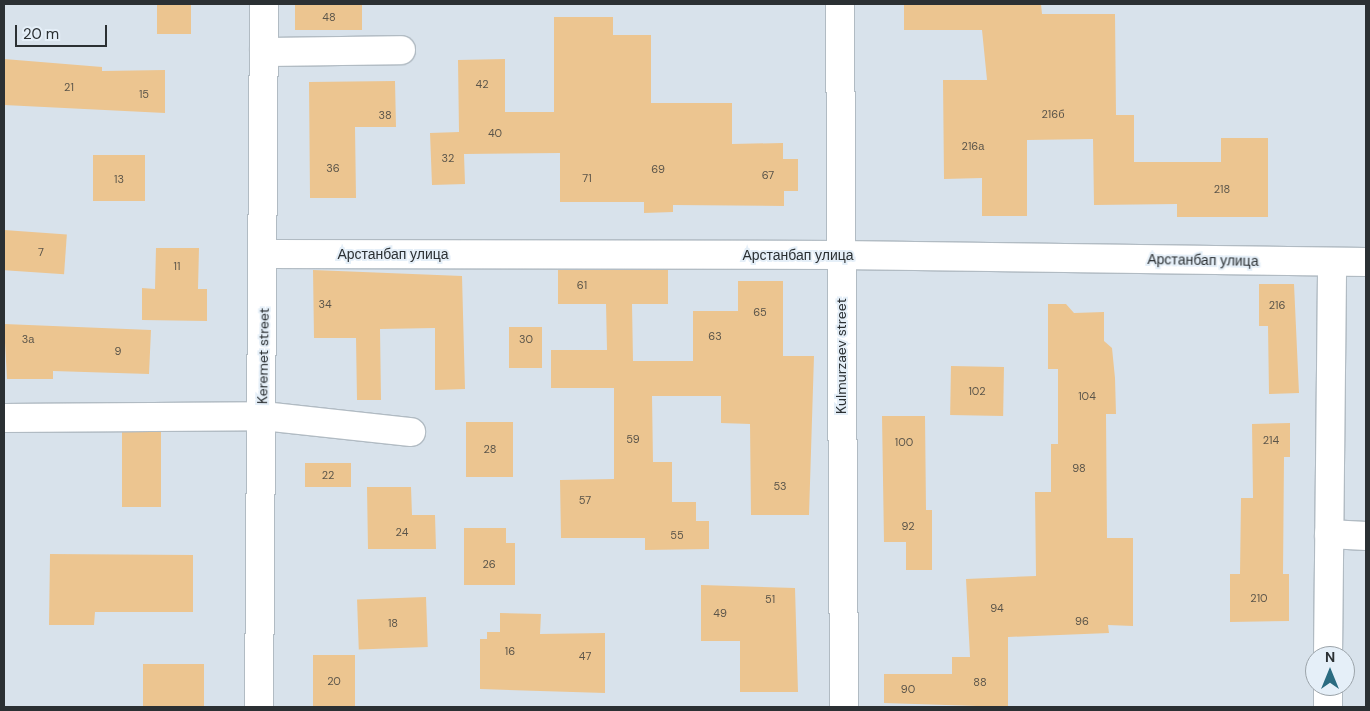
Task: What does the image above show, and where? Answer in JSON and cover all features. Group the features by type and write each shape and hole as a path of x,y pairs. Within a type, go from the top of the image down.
{"street":[{"name":"Keremet street","path":"259,707 263,416 264,4"},
{"name":"Kulmurzaev street","path":"840,4 844,707"},
{"path":"264,52 401,50"},
{"name":"Арстанбап улица","path":"264,254 840,254 1366,262"},
{"path":"1328,646 1332,262"},
{"path":"4,418 263,416 411,432"},
{"path":"1329,534 1366,536"}],"building":[{"path":"157,4 191,4 191,34 157,34"},
{"path":"295,4 362,4 362,30 295,30"},
{"path":"904,4 1041,4 1042,14 1115,14 1116,115 1134,115 1134,162 1221,162 1221,138 1268,138 1268,217 1177,217 1177,204 1094,205 1093,139 1027,140 1027,216 982,216 982,178 944,179 943,80 987,80 982,30 904,30"},
{"path":"554,17 613,17 613,35 651,35 651,103 732,103 732,144 783,143 783,159 798,159 798,191 784,191 784,206 673,205 673,212 644,213 644,202 560,202 560,153 464,154 465,184 432,185 430,133 459,132 458,60 505,59 505,112 554,112"},
{"path":"4,59 102,67 102,71 165,70 165,113 4,105"},
{"path":"395,81 396,127 355,127 356,198 310,198 309,82"},
{"path":"93,155 145,155 145,201 93,201"},
{"path":"4,230 67,234 64,274 4,270"},
{"path":"156,248 199,248 198,289 207,289 207,321 142,320 142,288 155,289"},
{"path":"313,270 462,276 465,389 435,390 435,328 380,329 381,400 357,400 356,338 314,338"},
{"path":"558,270 668,270 668,304 632,304 633,361 693,361 693,311 738,311 738,281 783,281 783,356 814,356 809,515 751,515 750,424 721,423 721,396 652,396 653,462 672,462 672,502 696,502 696,521 709,521 709,549 645,550 645,538 561,538 560,480 614,479 614,388 551,388 551,350 607,350 606,304 558,304"},
{"path":"1259,284 1294,284 1299,393 1269,394 1268,326 1259,326"},
{"path":"1048,304 1066,304 1074,313 1104,312 1104,341 1112,348 1116,414 1106,414 1107,538 1133,538 1133,626 1108,625 1109,633 1008,637 1008,707 884,703 884,674 952,674 952,657 970,657 966,579 1036,576 1035,492 1051,492 1051,444 1058,444 1058,369 1048,369"},
{"path":"4,324 151,330 149,374 53,371 53,379 7,379"},
{"path":"509,327 542,327 542,368 509,368"},
{"path":"951,366 1004,367 1003,416 950,415"},
{"path":"882,416 925,416 926,510 932,510 932,570 906,570 906,542 884,542"},
{"path":"466,422 513,422 513,477 466,477"},
{"path":"1290,423 1290,457 1284,457 1283,574 1289,574 1289,621 1230,622 1230,574 1240,574 1241,498 1253,498 1252,424"},
{"path":"122,432 161,432 161,507 122,507"},
{"path":"305,463 351,463 351,487 305,487"},
{"path":"367,487 411,487 412,515 435,515 436,549 368,549"},
{"path":"464,528 506,528 506,543 515,543 515,585 464,585"},
{"path":"50,554 193,555 193,612 95,612 94,625 49,625"},
{"path":"701,585 795,588 798,692 740,692 740,641 701,641"},
{"path":"426,597 428,647 359,649 357,599"},
{"path":"500,613 541,614 540,634 605,633 605,693 480,689 480,639 487,639 487,632 500,632"},
{"path":"313,655 355,655 355,707 313,707"},
{"path":"143,664 204,664 204,707 143,707"}]}
